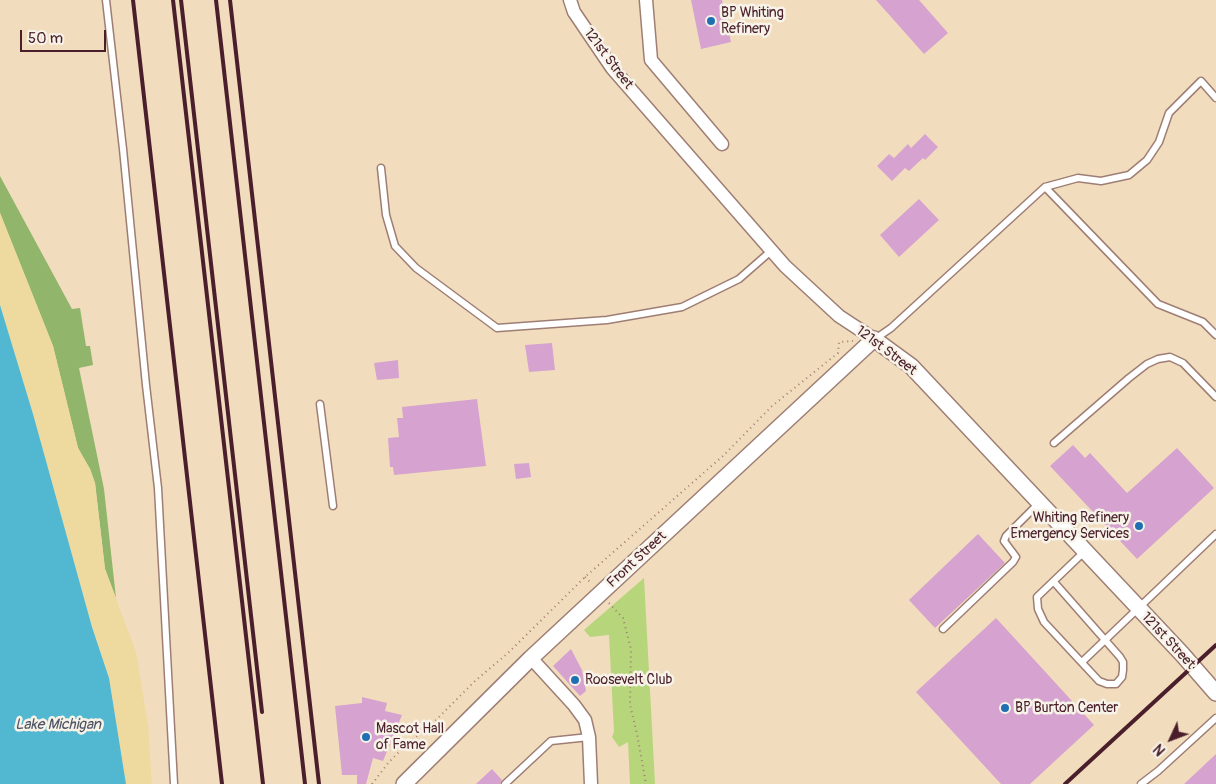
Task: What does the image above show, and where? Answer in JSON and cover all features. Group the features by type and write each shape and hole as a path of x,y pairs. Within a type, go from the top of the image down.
{"street":[{"name":"121st Street","path":"570,0 574,12 612,68 785,266 840,316 911,366 1216,693"},
{"path":"646,0 651,60 722,144"},
{"name":"Front Street","path":"404,784 531,658 874,339"},
{"path":"531,658 586,720 592,784"}],"lane":[{"path":"106,0 158,488 174,784"},
{"path":"874,339 891,328 1045,187 1078,178 1101,182 1129,175 1147,160 1159,142 1169,113 1201,82 1216,98"},
{"path":"381,168 386,215 395,246 416,268 497,328 607,320 682,307 739,279 772,251"},
{"path":"1045,187 1158,304 1203,322 1216,335"},
{"path":"1054,443 1129,378 1147,364 1158,359 1170,357 1183,363 1216,397"},
{"path":"320,404 333,506"},
{"path":"943,629 1013,562 1016,557 1004,541 1006,536 1039,503"},
{"path":"1082,662 1216,534"},
{"path":"1054,582 1120,657 1123,662 1122,677 1116,684 1107,684 1099,681 1044,622 1038,609 1038,597 1085,551"},
{"path":"1141,784 1216,718"},
{"path":"509,782 551,741 589,737"}],"path":[{"path":"372,784 389,762 404,747 434,722 475,681 508,653 585,577 724,455 772,406 838,353 839,342 874,339"},
{"path":"610,604 623,618 631,649 630,705 646,784"}],"green space":[{"path":"0,176 72,309 80,308 86,346 90,346 93,365 79,368 104,489 116,598 105,569 95,483 90,469 78,448 53,346 0,213"},
{"path":"644,578 655,784 630,784 628,742 619,747 612,737 614,732 609,635 590,637 584,630"}],"sand":[{"path":"0,213 53,346 78,448 90,469 95,483 105,569 136,652 148,725 152,784 126,784 109,678 92,627 33,414 0,305"}],"water":[{"name":"Lake Michigan","path":"0,305 33,414 92,627 109,678 126,784 0,784"}],"building":[{"name":"BP Whiting Refinery","path":"691,0 722,0 731,42 701,49"},
{"path":"876,0 919,0 948,33 924,54"},
{"path":"925,134 938,147 925,160 923,158 909,171 905,168 892,181 877,166 889,154 894,158 908,144 911,148"},
{"path":"919,199 939,220 899,257 880,235"},
{"path":"552,343 555,370 529,372 525,345"},
{"path":"398,360 399,378 377,380 374,363"},
{"path":"477,399 486,466 394,475 393,467 390,467 388,438 399,437 397,418 403,418 402,407"},
{"name":"Whiting Refinery Emergency Services","path":"1073,445 1085,458 1090,453 1127,493 1177,448 1214,488 1137,559 1050,466"},
{"path":"529,463 531,477 516,479 514,464"},
{"path":"978,534 1005,563 935,628 909,600"},
{"name":"BP Burton Center","path":"996,618 1094,725 1030,784 1001,784 916,692"},
{"name":"Roosevelt Club","path":"571,649 582,670 586,691 580,696 553,666"},
{"name":"Mascot Hall of Fame","path":"362,697 387,703 385,711 402,715 383,761 373,758 366,784 357,784 357,775 342,775 335,706 362,703"},
{"path":"1216,754 1216,784 1184,784"},
{"path":"492,769 502,780 500,784 476,784"}],"railway":[{"path":"133,0 222,784"},
{"path":"173,0 263,784"},
{"path":"181,0 262,712"},
{"path":"216,0 305,784"},
{"path":"230,0 319,784"},
{"path":"1065,784 1216,645"}],"place":[{"name":"BP Whiting Refinery","path":"711,21"},
{"name":"Whiting Refinery Emergency Services","path":"1139,526"},
{"name":"Roosevelt Club","path":"575,680"},
{"name":"BP Burton Center","path":"1005,708"},
{"name":"Mascot Hall of Fame","path":"366,737"}]}
